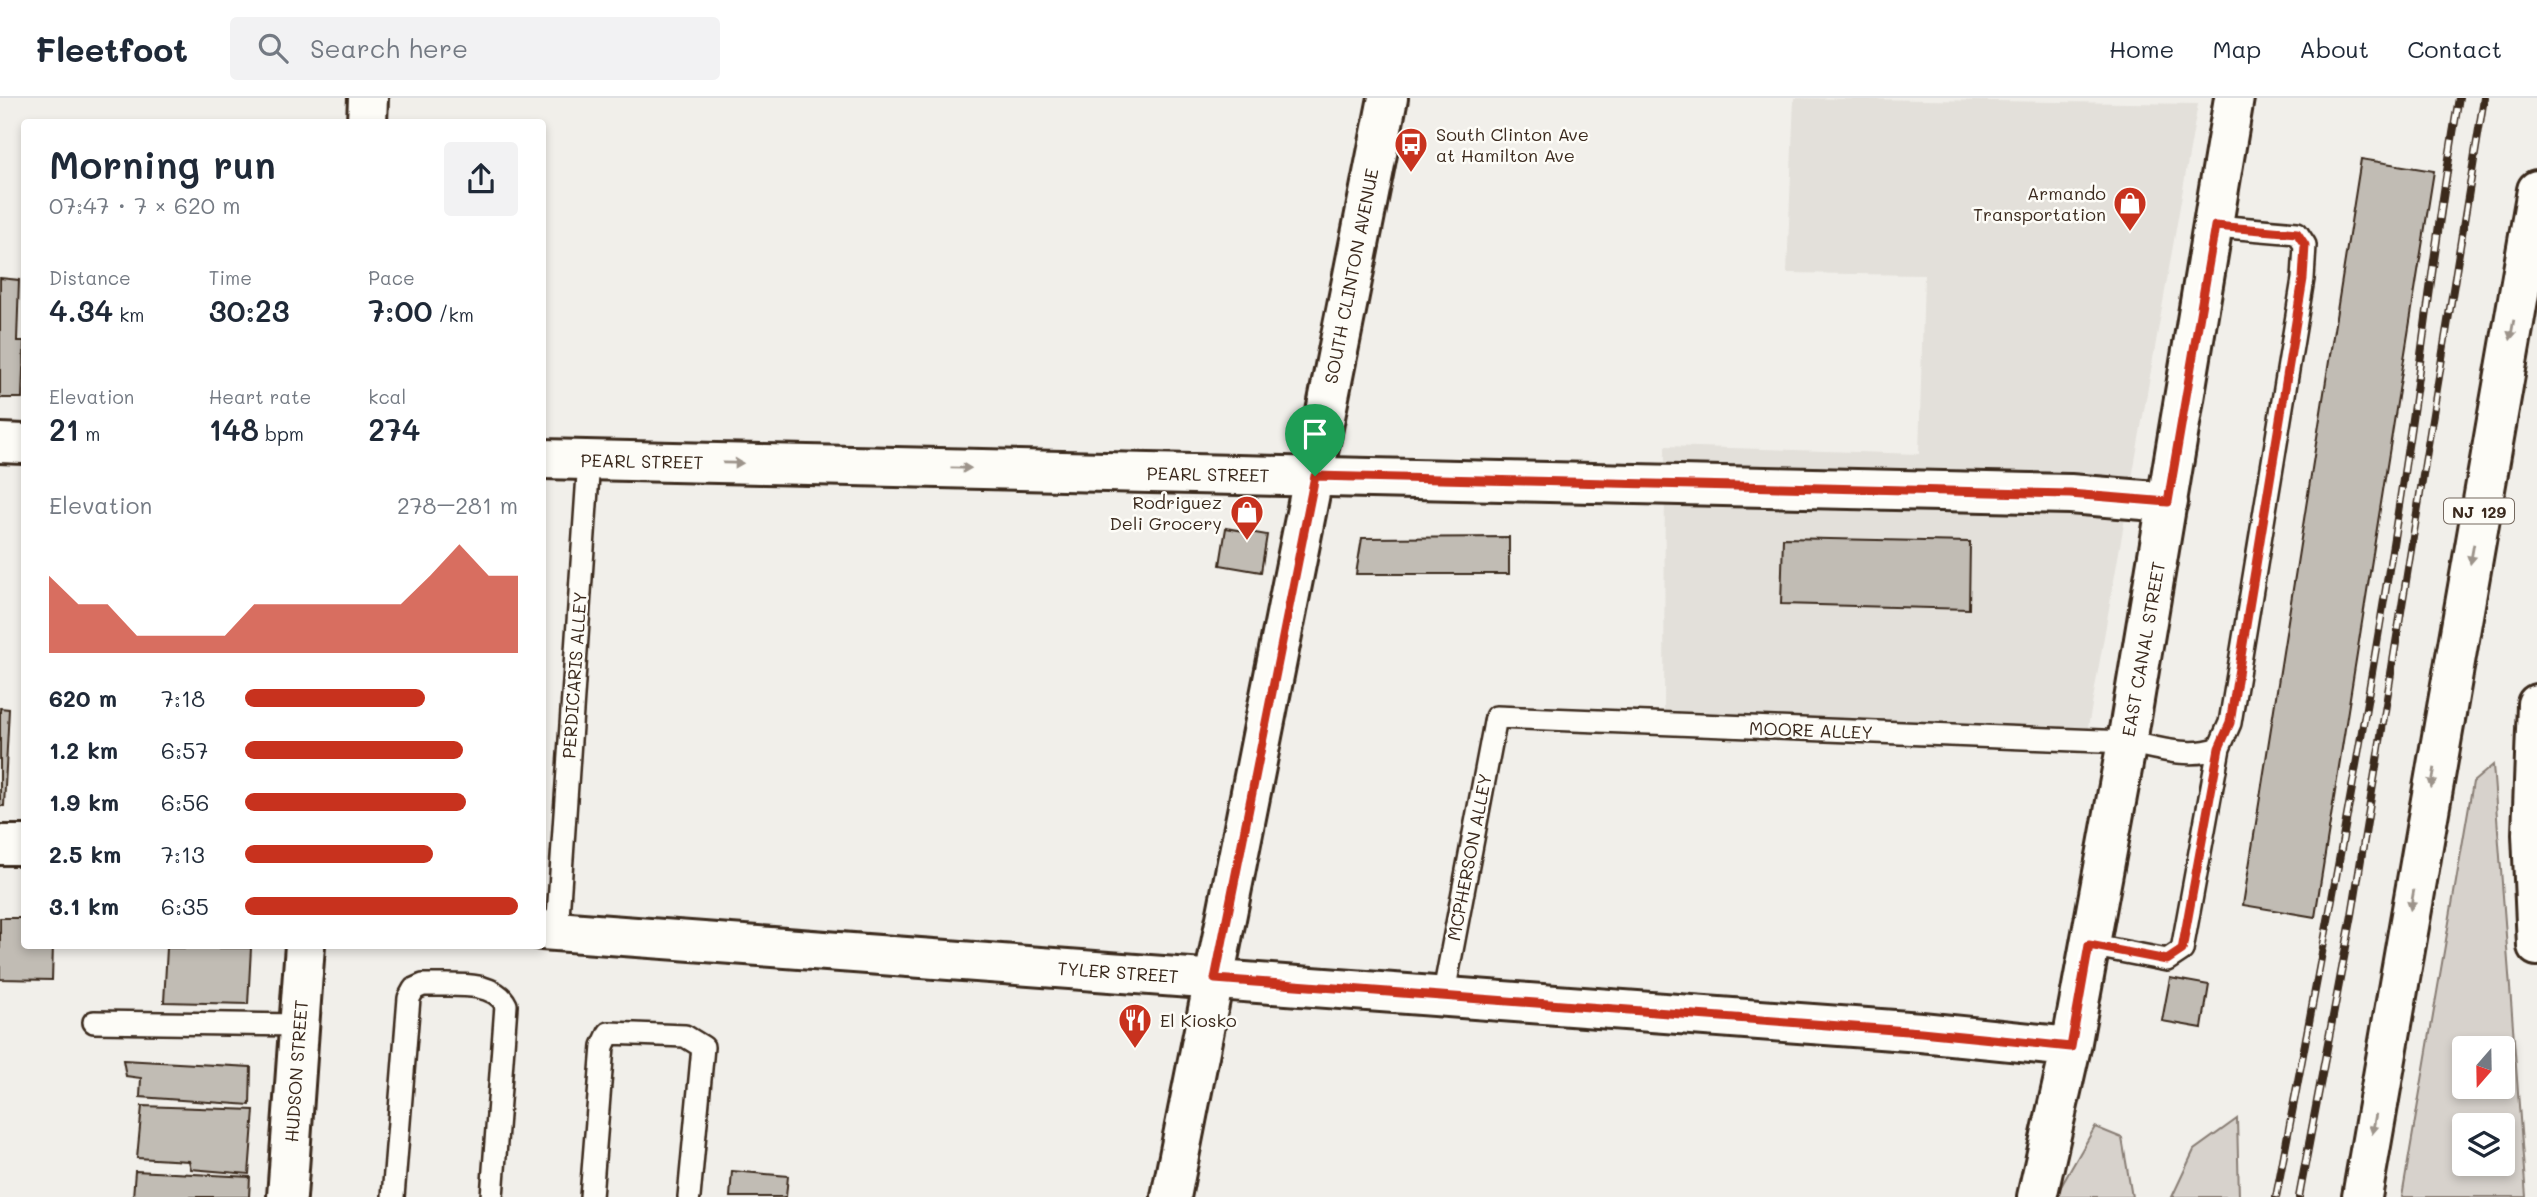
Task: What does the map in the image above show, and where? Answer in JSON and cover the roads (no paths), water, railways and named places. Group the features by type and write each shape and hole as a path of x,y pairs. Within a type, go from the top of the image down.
{"main road":[{"path":"367,119 368,98"},
{"name":"SOUTH CLINTON AVENUE","path":"1171,1197 1315,476 1344,307 1388,98"},
{"name":"EAST CANAL STREET","path":"2038,1197 2071,1047 2127,742 2215,226 2234,98"},
{"name":"NJ 129","path":"2362,1197 2537,190"},
{"path":"0,443 21,444"},
{"name":"PEARL STREET","path":"546,459 2070,494 2168,502"},
{"path":"2537,704 2532,834 2537,946"},
{"path":"0,845 21,845"},
{"name":"TYLER STREET","path":"550,931 1921,1032 2071,1047"},
{"name":"HUDSON STREET","path":"287,1197 305,949"}],"lane":[{"path":"2089,945 2167,960 2182,950 2219,748 2230,723 2303,279 2305,245 2297,233 2215,226"},
{"name":"PERDICARIS ALLEY","path":"550,931 589,460"},
{"name":"MOORE ALLEY","path":"1496,717 2127,742 2204,754 2219,748"},
{"name":"MCPHERSON ALLEY","path":"1443,998 1496,717"},
{"path":"393,1197 409,998 414,989 423,985 492,989 502,996 506,1005 492,1197"},
{"path":"94,1022 299,1025"},
{"path":"591,1197 603,1046 609,1033 685,1036 703,1047 689,1197"}],"railway":[{"path":"2276,1197 2378,640 2459,98"},
{"path":"2299,1197 2352,915 2484,98"}],"place":[{"name":"South Clinton Ave at Hamilton Ave","path":"1411,174"},
{"name":"Armando Transportation","path":"2130,233"},
{"name":"Rodriguez Deli Grocery","path":"1247,542"},
{"name":"El Kiosko","path":"1135,1050"}]}
